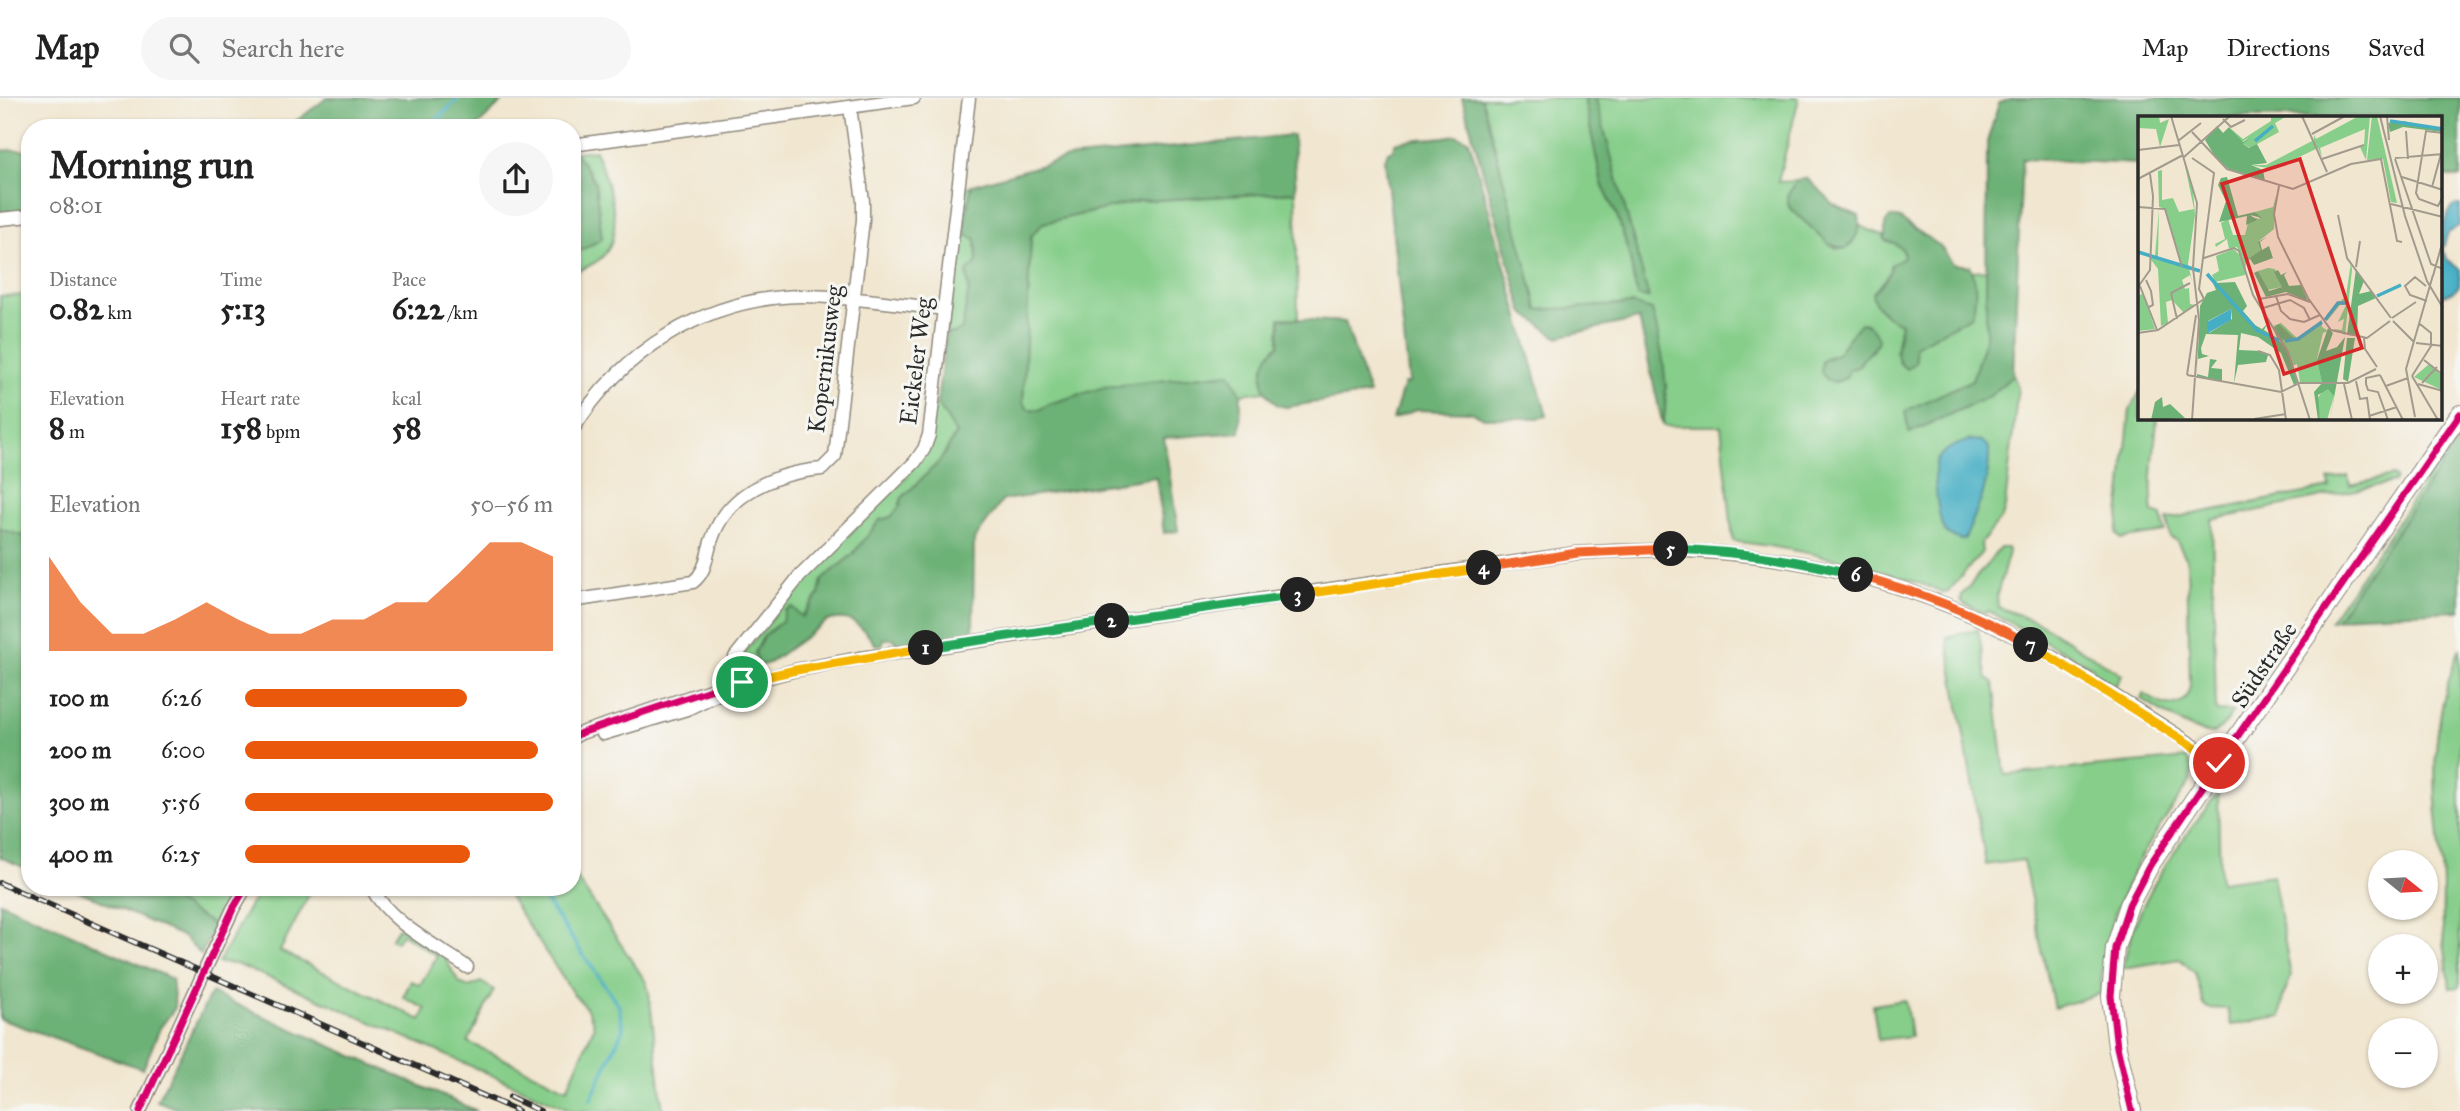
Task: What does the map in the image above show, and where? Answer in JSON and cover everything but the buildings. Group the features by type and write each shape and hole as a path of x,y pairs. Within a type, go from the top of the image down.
{"street":[{"path":"581,144 914,98"},
{"name":"Eickeler Weg","path":"742,682 735,657 799,577 915,462 924,449 929,435 969,98"},
{"name":"Kopernikusweg","path":"581,600 693,582 703,574 713,535 724,516 740,499 757,486 777,477 822,469 835,456 863,201 850,107"},
{"path":"0,219 21,217"},
{"path":"581,417 615,375 648,347 689,323 723,308 763,299 801,296 944,309"},
{"name":"Südstraße","path":"2132,1111 2117,1047 2111,996 2115,948 2129,905 2150,865 2460,414"},
{"path":"581,733 713,689 861,658 1577,553 1661,549 1718,551 1772,557 1851,574 1914,592 1984,620 2050,655 2219,763"},
{"path":"140,1111 241,896"},
{"path":"377,896 384,908 397,919 467,967"}],"green space":[{"path":"327,98 506,98 484,119 299,119"},
{"path":"1462,98 1481,98 1484,106 1538,310 1633,304 1652,310 1662,353 1665,382 1663,426 1639,319 1557,337 1523,312"},
{"path":"1481,98 1584,98 1602,184 1618,218 1629,253 1634,283 1648,298 1595,98 1799,98 1778,182 1797,181 1787,196 1789,207 1836,248 1845,249 1852,244 1860,226 1884,236 1885,240 1903,250 1904,258 1873,292 1882,312 1901,322 1896,351 1915,346 1974,309 1973,271 1986,270 1986,337 1972,380 1909,433 1990,396 2013,375 2018,387 2002,517 1981,543 1982,552 1945,593 1840,560 1733,541 1721,426 1663,426 1666,385 1633,304 1538,311","holes":["1860,323 1867,324 1874,350 1862,359 1860,365 1849,370 1846,378 1836,382 1821,364 1827,357 1837,354"]},
{"path":"1584,98 1595,98 1597,103 1649,298 1637,296 1629,253 1618,218 1602,184"},
{"path":"2012,98 2460,98 2460,177 2442,176 2442,116 2138,116 2138,164 2022,159 2013,375 1990,396 1909,433 1905,411 1972,380 1986,337 1987,142 1999,103"},
{"path":"1293,135 1296,192 1140,201 1043,223 1031,236 1023,403 1028,409 1039,410 1049,404 1105,387 1230,373 1241,394 1240,432 1164,438 1178,531 1164,533 1156,477 1003,500 974,540 973,633 896,643 895,639 883,639 883,644 876,645 856,623 836,619 827,621 769,663 758,666 755,652 764,636 782,621 785,610 792,607 802,617 819,595 822,580 852,555 880,520 891,517 902,498 940,461 956,434 937,402 946,334 962,329 969,288 967,272 977,262 976,239 967,236 965,221 972,185 1067,158"},
{"path":"1456,135 1469,140 1547,416 1484,418 1471,412 1416,410 1393,419 1404,384 1409,383 1385,160 1395,143"},
{"path":"21,150 21,212 0,212 0,151"},
{"path":"595,150 609,190 614,220 609,247 601,258 581,270 581,250 602,239 595,182 581,161 581,151"},
{"path":"581,161 595,182 602,239 581,250"},
{"path":"1806,178 1832,204 1859,216 1857,234 1845,249 1829,244 1789,207 1787,196 1797,181"},
{"path":"972,185 965,221 976,239 977,262 967,272 969,288 962,329 946,334 964,188"},
{"path":"1296,192 1298,319 1280,318 1279,345 1275,347 1263,376 1266,391 1241,394 1229,373 1105,387 1049,404 1039,410 1028,409 1023,403 1031,236 1043,223 1140,201"},
{"path":"1890,217 1900,219 1940,246 1953,264 1970,266 1975,284 1971,316 1915,346 1916,362 1907,369 1897,355 1901,323 1882,311 1875,303 1872,293 1887,277 1890,265 1904,257 1903,250 1885,240 1885,224"},
{"path":"21,295 21,535 0,529 0,296"},
{"path":"1280,318 1345,322 1369,394 1286,407 1277,405 1266,392 1263,372 1270,354 1279,345"},
{"path":"1860,323 1869,326 1875,333 1878,339 1875,347 1858,367 1849,370 1846,378 1836,382 1828,381 1821,372 1822,361 1837,354"},
{"path":"2138,395 2138,420 2157,420 2152,501 2153,513 2162,516 2165,532 2121,539 2117,534 2130,410"},
{"path":"937,402 956,433 940,461 902,498 891,517 880,520 852,555 822,580 819,595 801,617 782,623 768,632 759,646 758,666 748,668 744,653 795,588 909,474"},
{"path":"2460,431 2460,438 2336,620 2330,621 2436,465 2438,466 2459,437 2457,435"},
{"path":"2460,438 2460,611 2358,615 2336,620"},
{"path":"2348,476 2350,485 2393,476 2396,478 2394,482 2212,520 2216,711 2233,712 2222,727 2214,733 2198,731 2141,699 2144,694 2164,704 2177,705 2182,702 2190,687 2187,560 2177,541 2170,537 2167,519 2330,488 2329,480"},
{"path":"0,529 21,535 21,866 0,857"},
{"path":"2000,548 2007,548 2009,552 1997,595 1998,607 2041,624 2122,675 2116,685 2092,672 2093,667 1988,611 1984,613 1964,604 1962,595"},
{"path":"1978,629 1987,679 1994,683 2005,775 2186,758 2193,770 2190,782 2142,856 2117,907 2103,963 2101,993 2054,1008 2023,860 1986,865 1947,637"},
{"path":"2460,648 2460,987 2450,988 2444,944 2443,873 2435,781 2438,729 2450,676"},
{"path":"2218,793 2220,882 2273,875 2291,977 2283,996 2281,1017 2231,1025 2228,1009 2208,1008 2204,1005 2195,973 2180,959 2123,968 2129,943 2147,897 2173,854"},
{"path":"581,884 646,982 663,1111 573,1111 296,989 236,964 218,963 257,896 308,896 280,951 421,1020 426,1009 403,997 411,981 420,985 437,956 402,934 396,942 391,939 399,927 444,956 459,983 469,987 481,982 494,990 468,1042 567,1089 594,1027 587,1010 574,995 509,896 581,896"},
{"path":"91,896 167,896 215,926 201,955 184,937"},
{"path":"165,896 228,896 215,926"},
{"path":"0,902 172,979 175,1008 160,1028 143,1069 0,1019"},
{"path":"211,993 477,1111 184,1111 157,1101"},
{"path":"1905,1000 1911,1036 1878,1040 1873,1005"}],"water":[{"path":"2456,205 2460,205 2460,225 2448,233 2442,250 2444,222"},
{"path":"2442,250 2447,259 2460,270 2459,281 2451,292 2442,296"},
{"path":"1970,440 1982,441 1989,448 1988,473 1975,516 1965,539 1960,540 1945,531 1942,526 1935,474 1937,460 1944,452"}],"waterway":[{"path":"437,119 459,98"},
{"path":"542,896 619,1006 623,1029 591,1099"}],"railway":[{"path":"0,883 21,892"},
{"path":"30,896 518,1111"},
{"path":"510,1097 540,1111"}],"cycle path":[{"path":"2132,1111 2117,1047 2111,996 2115,948 2129,905 2150,865 2199,792 2460,414"},
{"path":"581,733 713,689 861,658 1577,553 1682,551 1784,560 1834,570 1933,599 2030,645 2219,763"},
{"path":"140,1111 241,896"}],"route":[{"path":"742,682 861,658 1577,553 1661,549 1718,551 1772,557 1889,584 1984,620 2050,655 2219,763"}]}
